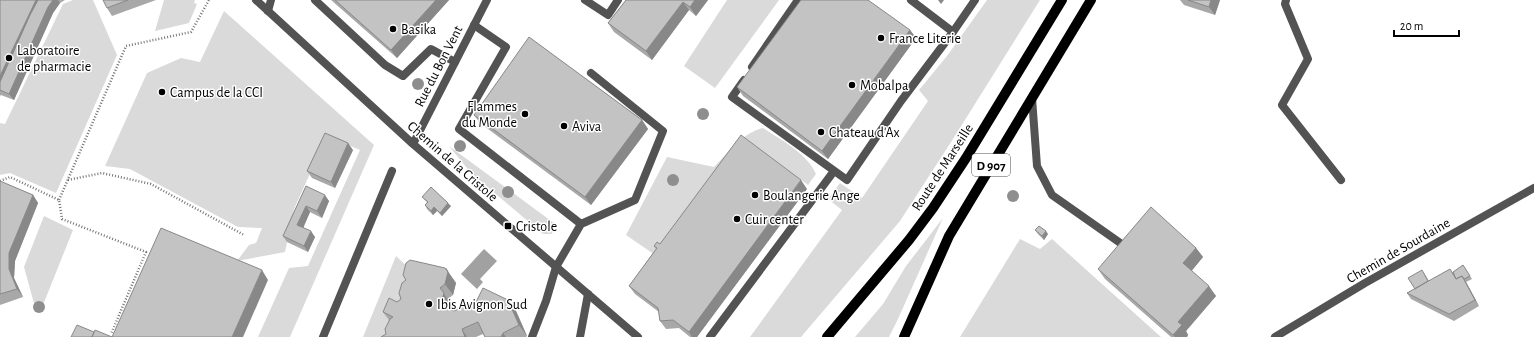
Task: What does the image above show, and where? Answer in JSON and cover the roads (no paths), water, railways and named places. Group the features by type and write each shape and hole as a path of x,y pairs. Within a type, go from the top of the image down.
{"main road":[{"name":"Route de Marseille","path":"827,337 934,208 1062,0"},
{"name":"D 907","path":"904,337 949,236 1091,0"}],"street":[{"name":"Chemin de la Cristole","path":"256,0 413,144 638,337"},
{"path":"268,11 271,0"},
{"path":"315,0 385,66 403,76 431,49 455,62"},
{"name":"Rue du Bon Vent","path":"413,144 487,0"},
{"path":"585,0 608,14 618,0"},
{"path":"798,0 732,97 847,180 901,101 975,0"},
{"path":"911,0 953,32"},
{"path":"1286,0 1285,4 1308,59 1282,105 1341,180"},
{"path":"474,25 506,47 459,129 581,224"},
{"path":"532,337 546,302 556,267 581,224 635,200 663,131 591,73"},
{"path":"1032,98 1037,166 1052,195 1126,246"},
{"path":"323,337 392,171"},
{"path":"710,337 834,171"},
{"name":"Chemin de Sourdaine","path":"1275,337 1372,279 1534,188"},
{"path":"580,337 588,294"}],"place":[{"name":"Basika","path":"393,29"},
{"name":"France Literie","path":"881,38"},
{"name":"Laboratoire de pharmacie","path":"9,58"},
{"name":"Mobalpa","path":"852,85"},
{"name":"Campus de la CCI","path":"162,92"},
{"name":"Flammes du Monde","path":"525,114"},
{"name":"Aviva","path":"564,126"},
{"name":"Chateau d'Ax","path":"821,132"},
{"name":"Boulangerie Ange","path":"755,195"},
{"name":"Cuir center","path":"737,219"},
{"name":"Cristole","path":"508,226"},
{"name":"Ibis Avignon Sud","path":"429,304"}]}
